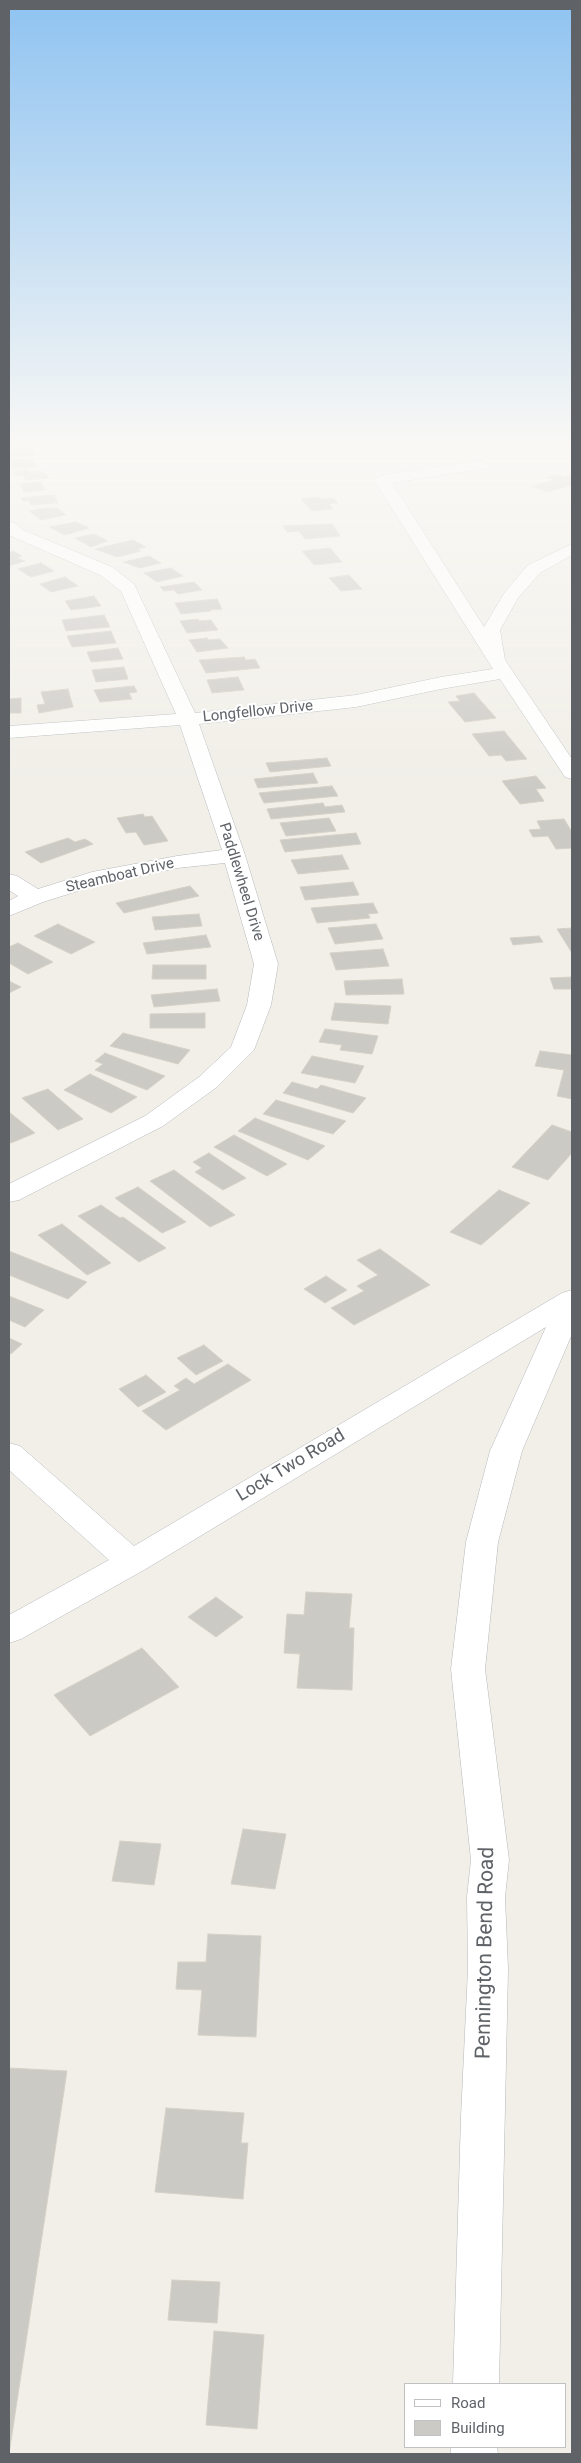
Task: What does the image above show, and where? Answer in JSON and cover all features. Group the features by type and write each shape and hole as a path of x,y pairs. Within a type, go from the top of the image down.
{"street":[{"name":"Paddlewheel Drive","path":"9,1194 154,1120 208,1082 242,1050 259,1005 266,964 234,855 188,719 128,588 106,571 82,561"},
{"path":"433,561 500,666 572,773"},
{"path":"500,666 491,630 511,596 534,569 549,561"},
{"name":"Longfellow Drive","path":"9,732 188,719 356,701 441,683 500,666"},
{"name":"Steamboat Drive","path":"9,909 35,897 92,879 177,862 234,855"},
{"path":"9,881 35,897"},
{"name":"Lock Two Road","path":"9,1630 132,1562 572,1300"},
{"name":"Pennington Bend Road","path":"476,2383 482,2117 488,1970 486,1897 490,1860 468,1669 482,1542 506,1451 572,1300"},
{"path":"9,1453 132,1562"}],"building":[{"path":"9,561 25,561 9,566"},
{"path":"157,561 161,563 140,568 123,562"},
{"path":"311,561 342,562 314,565"},
{"path":"41,563 54,571 31,577 18,569"},
{"path":"171,568 183,576 157,582 144,573"},
{"path":"349,575 362,589 341,591 329,578"},
{"path":"65,577 78,586 51,592 40,584"},
{"path":"194,582 202,590 178,594 174,590 164,591 160,587"},
{"path":"94,596 101,606 71,610 65,601"},
{"path":"217,599 222,609 181,614 175,603"},
{"path":"104,615 110,627 66,631 62,620"},
{"path":"198,619 199,621 211,620 218,630 187,633 180,621"},
{"path":"111,631 116,643 72,647 67,636"},
{"path":"207,638 208,640 220,639 228,648 197,652 189,640"},
{"path":"118,648 123,659 91,662 87,652"},
{"path":"244,657 246,660 255,659 260,668 206,673 199,660"},
{"path":"124,667 128,679 96,682 92,670"},
{"path":"238,677 244,690 212,693 207,680"},
{"path":"134,686 137,692 129,693 132,699 100,702 94,690"},
{"path":"68,689 73,707 39,713 37,705 45,704 41,692"},
{"path":"474,693 496,718 465,722 448,702 460,701 456,696"},
{"path":"21,698 21,713 9,713 9,699"},
{"path":"504,731 527,759 506,761 501,755 489,756 472,734"},
{"path":"327,758 331,766 270,772 266,763"},
{"path":"313,773 318,783 258,788 254,779"},
{"path":"536,776 546,788 536,789 544,801 520,804 502,781"},
{"path":"332,786 338,796 264,803 259,793"},
{"path":"323,803 325,807 342,805 345,812 271,819 267,809"},
{"path":"143,814 145,817 152,816 168,841 144,845 136,832 126,833 117,818"},
{"path":"329,818 336,831 286,836 280,823"},
{"path":"564,819 572,832 572,848 556,849 548,836 533,837 529,830 541,829 537,821"},
{"path":"356,833 361,844 285,852 280,840"},
{"path":"68,838 75,842 85,839 93,844 41,863 25,852"},
{"path":"342,855 349,869 298,874 291,860"},
{"path":"353,882 359,895 305,900 300,887"},
{"path":"190,886 199,896 124,913 116,903"},
{"path":"373,903 378,913 368,914 370,918 317,923 311,908"},
{"path":"199,914 202,926 155,930 152,917"},
{"path":"58,924 95,942 71,954 34,936"},
{"path":"376,924 383,939 335,944 328,928"},
{"path":"572,928 572,953 557,929"},
{"path":"206,935 211,947 147,954 143,943"},
{"path":"539,936 543,942 513,945 510,938"},
{"path":"18,943 53,962 28,974 9,963 9,947"},
{"path":"383,949 389,966 336,970 330,953"},
{"path":"153,965 206,965 206,979 152,979"},
{"path":"572,977 572,989 554,989 550,978"},
{"path":"402,979 404,994 346,995 344,981"},
{"path":"9,981 21,987 9,993"},
{"path":"217,989 220,1001 154,1007 151,995"},
{"path":"335,1003 391,1006 388,1024 331,1020"},
{"path":"205,1013 205,1028 150,1028 150,1014"},
{"path":"325,1029 378,1036 372,1054 340,1050 342,1045 319,1042"},
{"path":"123,1033 190,1050 178,1064 110,1046"},
{"path":"540,1051 572,1055 572,1099 557,1096 564,1070 535,1066"},
{"path":"105,1053 165,1076 147,1090 95,1070 103,1064 95,1061"},
{"path":"312,1056 364,1066 355,1083 301,1073"},
{"path":"90,1074 137,1097 111,1113 64,1090"},
{"path":"292,1082 317,1089 321,1085 366,1098 353,1113 283,1093"},
{"path":"48,1089 83,1119 58,1130 22,1098"},
{"path":"276,1100 346,1121 333,1134 263,1114"},
{"path":"9,1112 35,1133 11,1143 9,1142"},
{"path":"255,1118 325,1146 308,1160 238,1131"},
{"path":"552,1125 572,1132 572,1153 548,1180 512,1167"},
{"path":"234,1135 287,1164 267,1176 214,1147"},
{"path":"209,1153 246,1178 223,1190 195,1172 202,1168 193,1162"},
{"path":"174,1170 235,1215 210,1227 150,1181"},
{"path":"138,1187 186,1222 162,1233 115,1198"},
{"path":"499,1190 530,1203 481,1245 450,1232"},
{"path":"101,1205 120,1218 123,1217 166,1248 139,1262 78,1216"},
{"path":"62,1224 111,1263 87,1275 38,1235"},
{"path":"380,1249 430,1285 354,1325 331,1308 364,1291 357,1286 378,1275 357,1260"},
{"path":"9,1251 87,1282 68,1299 9,1275"},
{"path":"326,1276 347,1290 325,1303 304,1289"},
{"path":"9,1296 44,1310 25,1327 9,1320"},
{"path":"9,1338 22,1344 11,1354 9,1353"},
{"path":"204,1345 223,1361 196,1375 177,1358"},
{"path":"228,1364 251,1380 166,1430 142,1411 180,1390 174,1386 186,1378 194,1384"},
{"path":"146,1375 166,1392 138,1407 119,1389"},
{"path":"306,1592 352,1594 349,1628 354,1628 352,1690 297,1688 300,1654 284,1653 287,1614 304,1615"},
{"path":"216,1597 243,1617 216,1637 188,1617"},
{"path":"142,1648 179,1687 90,1736 54,1695"},
{"path":"243,1829 286,1834 275,1889 231,1884"},
{"path":"120,1841 161,1844 154,1885 112,1881"},
{"path":"208,1934 261,1936 256,2037 198,2035 202,1990 176,1989 178,1962 206,1962"},
{"path":"9,2068 67,2071 9,2454"},
{"path":"166,2108 244,2113 241,2143 248,2143 243,2199 155,2192"},
{"path":"172,2280 220,2282 217,2323 168,2320"},
{"path":"214,2331 264,2335 257,2429 206,2425"}]}
